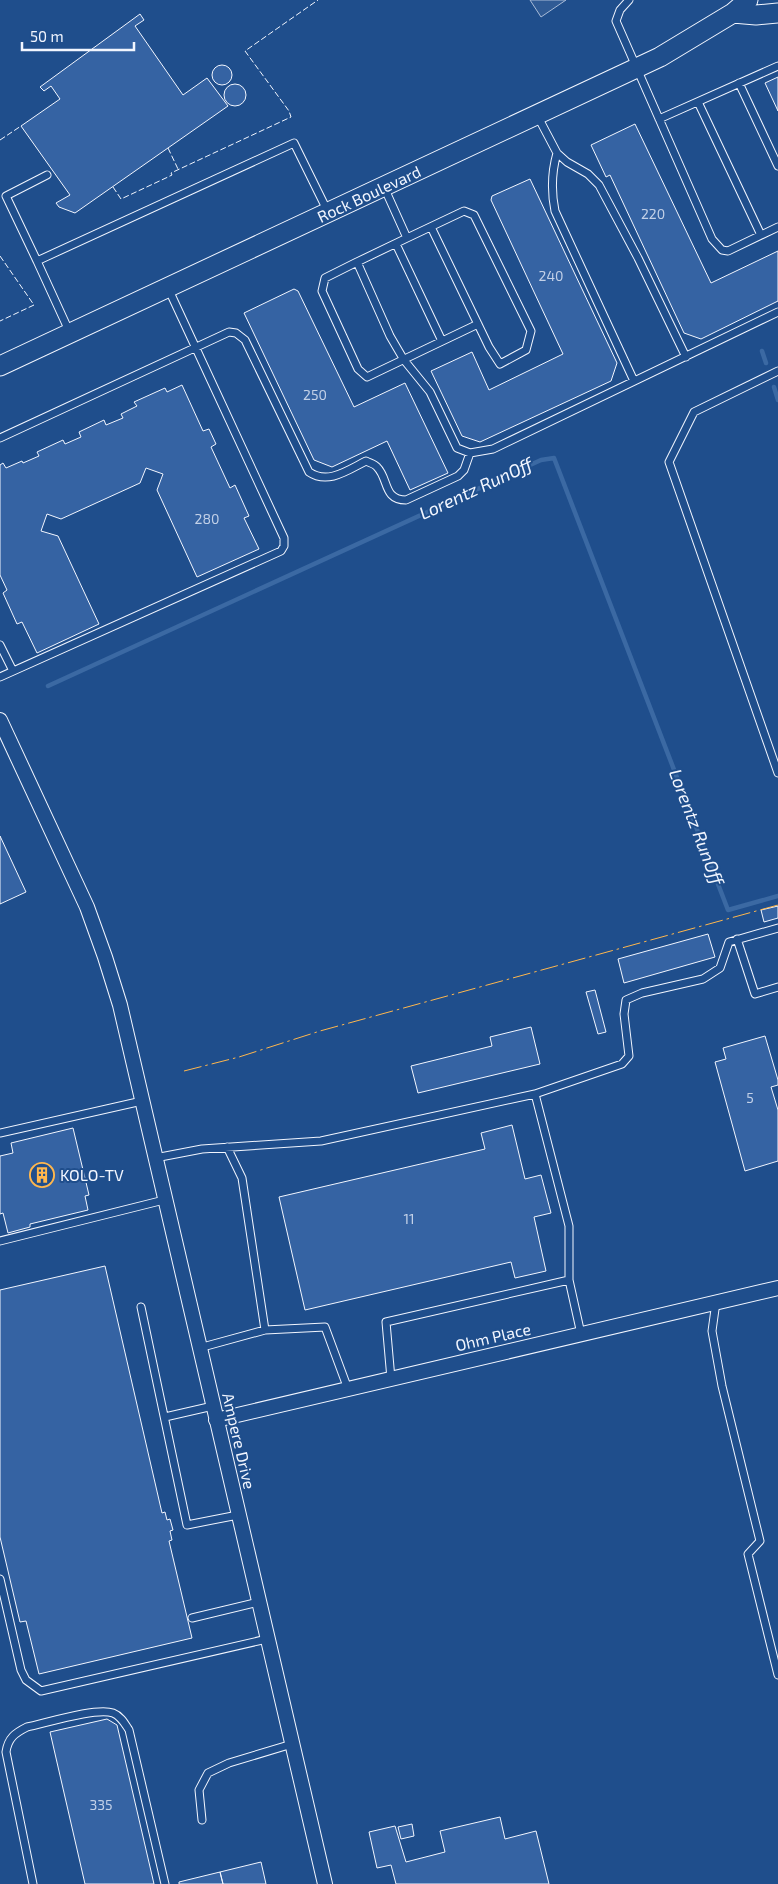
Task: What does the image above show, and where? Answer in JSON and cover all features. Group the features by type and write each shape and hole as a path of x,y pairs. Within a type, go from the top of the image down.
{"main road":[{"name":"Rock Boulevard","path":"0,366 636,68 733,13 748,0"},
{"path":"733,13 756,15 778,13"}],"street":[{"name":"Ampere Drive","path":"0,720 88,907 120,1005 324,1884"},
{"name":"Ohm Place","path":"214,1413 348,1389 778,1288"}],"lane":[{"path":"629,0 620,10 616,21 715,244 722,250 728,251 778,227"},
{"path":"659,119 778,66"},
{"path":"739,84 778,166"},
{"path":"698,102 761,235"},
{"path":"537,115 557,153 567,162 588,174 600,185 686,357"},
{"path":"37,261 294,143 328,213"},
{"path":"557,153 553,169 552,192 555,211 634,381"},
{"path":"47,174 6,196 70,333"},
{"path":"384,186 407,238"},
{"path":"431,227 478,324 489,347 500,364 526,350 531,331 474,215 464,211 325,278 322,291 358,369 367,378 478,324"},
{"path":"396,244 442,341"},
{"path":"357,262 390,336 404,360 430,392 458,448 470,453 493,449 778,312"},
{"path":"0,677 282,551 284,538 168,288"},
{"path":"0,438 195,346 229,332 236,333 245,340 309,472 314,475 331,478 366,461 378,467 392,497 406,500 458,476 464,470 470,453"},
{"path":"778,371 694,412 669,462 778,772"},
{"path":"0,645 12,671"},
{"path":"154,1158 202,1149 321,1141 535,1094 622,1064 630,1056 624,1014 626,1000 642,993 703,980 720,968 729,942 778,928"},
{"path":"737,939 755,994 778,987"},
{"path":"535,1094 569,1226 569,1280 581,1334"},
{"path":"0,1133 142,1101"},
{"path":"227,1147 242,1178 266,1330"},
{"path":"0,1241 164,1200"},
{"path":"391,1378 386,1322 569,1280"},
{"path":"716,1302 712,1331 722,1386 760,1541 748,1554 778,1675"},
{"path":"141,1307 187,1525 238,1515"},
{"path":"199,1348 266,1330 326,1327 348,1389"},
{"path":"165,1417 214,1413"},
{"path":"0,1579 21,1670 26,1680 42,1691 267,1640"},
{"path":"192,1618 259,1602"},
{"path":"33,1884 6,1752 8,1742 17,1732 27,1727 100,1712 114,1714 123,1720 129,1730 165,1884"},
{"path":"202,1820 199,1790 208,1773 229,1763 292,1744"}],"shaded area":[{"path":"530,0 566,0 541,17"}],"building":[{"path":"140,14 144,20 135,26 183,95 207,78 228,106 75,213 59,207 56,203 70,195 21,126 60,99 51,86 44,91 40,87"},
{"path":"222,65 229,68 232,75 229,82 222,85 215,82 212,75 215,68"},
{"path":"778,77 778,111 765,83"},
{"path":"235,84 245,91 246,95 239,105 235,106 225,99 224,95 231,85"},
{"path":"635,124 711,283 778,251 778,301 701,339 684,333 610,175 606,177 591,145"},
{"path":"530,179 617,363 611,381 480,442 462,436 431,371 472,352 489,390 563,354 491,200 492,196"},
{"path":"294,289 298,291 354,407 405,383 448,473 410,490 387,441 332,467 314,460 244,313"},
{"path":"182,385 203,431 209,429 216,444 211,447 230,488 235,485 249,516 244,518 259,549 197,577 157,490 163,474 146,468 140,483 61,519 47,514 41,531 58,536 99,624 37,653 22,622 17,624 3,593 7,590 0,575 0,465 3,463 6,468 39,456 37,452 63,440 65,444 81,437 79,432 104,420 106,425 123,418 121,414 137,406 134,402 165,388 167,392"},
{"path":"0,836 26,892 0,904"},
{"path":"778,906 778,918 764,922 761,910"},
{"path":"708,934 715,957 624,983 618,959"},
{"path":"595,990 606,1032 598,1034 586,992"},
{"path":"531,1027 540,1064 418,1093 411,1066 492,1046 490,1037"},
{"path":"765,1036 778,1080 778,1085 771,1087 778,1110 778,1161 745,1171 715,1062 726,1059 723,1048"},
{"path":"512,1125 525,1179 541,1175 551,1213 534,1217 546,1271 515,1278 511,1262 305,1310 279,1197 485,1149 481,1133"},
{"name":"KOLO-TV","path":"73,1128 89,1195 85,1196 88,1210 30,1224 30,1227 8,1233 3,1213 0,1214 0,1156 13,1153 11,1143"},
{"path":"105,1266 162,1513 165,1512 167,1520 170,1519 173,1530 170,1531 172,1540 169,1541 192,1638 39,1674 26,1621 20,1622 0,1537 0,1290"},
{"path":"107,1719 117,1725 154,1884 85,1884 50,1732"},
{"path":"500,1817 505,1839 536,1831 549,1884 396,1884 391,1865 377,1868 369,1832 395,1826 406,1862 445,1852 440,1831"},
{"path":"412,1824 414,1836 401,1839 398,1827"},
{"path":"261,1862 266,1884 223,1884 220,1872"},
{"path":"220,1872 223,1884 179,1884 179,1882"}],"waterway":[{"name":"Lorentz RunOff","path":"762,351 766,363"},
{"name":"Lorentz RunOff","path":"774,387 778,400"},
{"name":"Lorentz RunOff","path":"48,686 541,460 554,458 728,910 778,896"}],"fence":[{"path":"113,187 121,199 172,175 171,173 291,117 289,111 245,51 318,0"},
{"path":"0,140 21,126"},
{"path":"168,148 178,169"},
{"path":"0,256 34,305 0,321"}],"power":[{"path":"184,1071 239,1057 320,1031 778,905"}],"place":[{"name":"KOLO-TV","path":"42,1175"}]}
